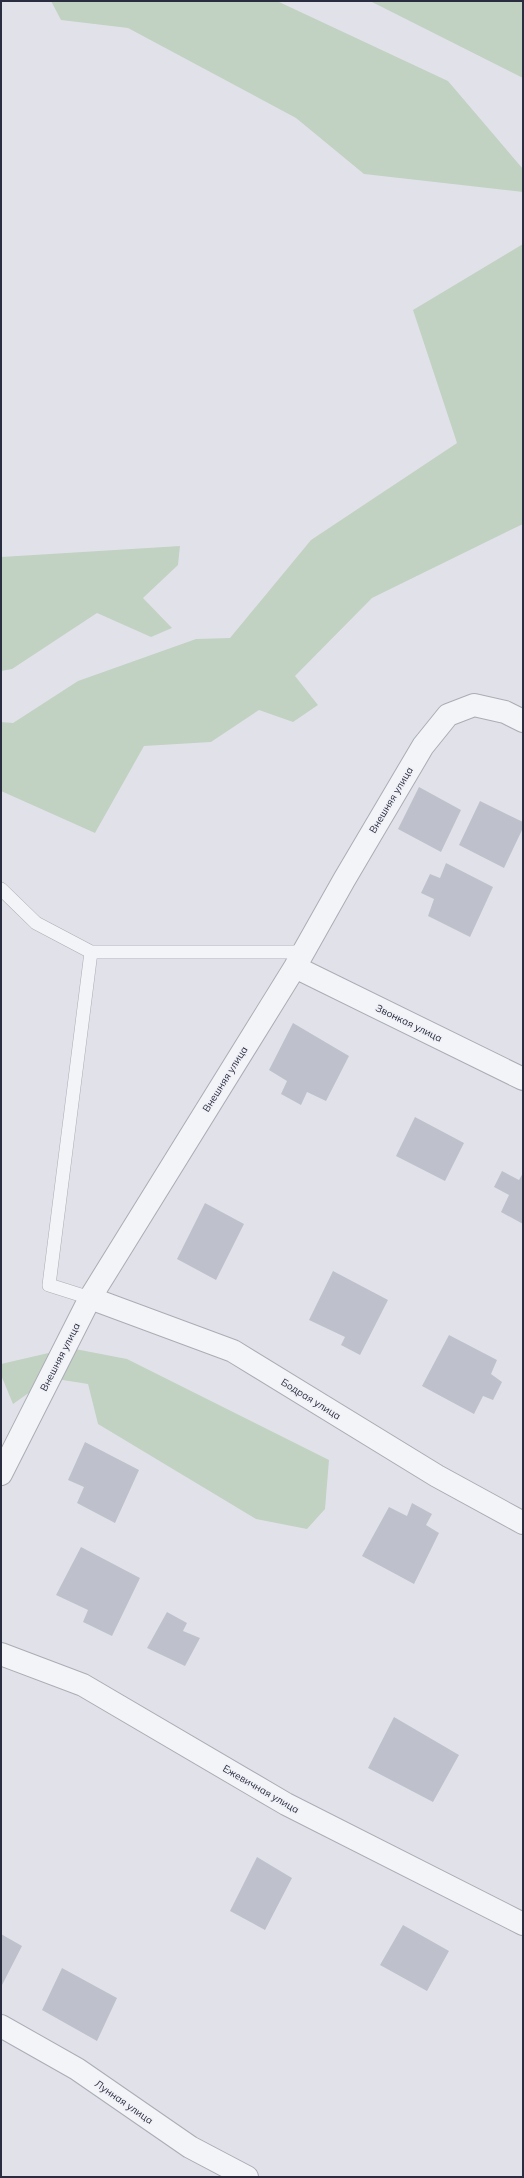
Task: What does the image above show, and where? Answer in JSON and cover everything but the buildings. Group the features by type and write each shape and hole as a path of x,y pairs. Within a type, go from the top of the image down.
{"street":[{"name":"Внешняя улица","path":"1,1474 90,1298 299,959 423,746 448,714 474,705 505,712 523,721"},
{"name":"Звонкая улица","path":"299,959 523,1079"},
{"name":"Бодрая улица","path":"90,1298 233,1351 437,1476 523,1523"},
{"name":"Ежевичная улица","path":"1,1654 83,1685 286,1804 523,1924"},
{"name":"Лунная улица","path":"1,2026 77,2069 190,2147 247,2177"}],"lane":[{"path":"1,890 36,923 91,952 299,959"},
{"path":"90,1298 49,1285 91,952"}],"green space":[{"path":"51,1 277,1 448,81 523,169 523,192 364,174 296,118 128,28 61,20"},
{"path":"370,1 523,1 523,78"},
{"path":"523,244 523,524 372,598 295,676 318,705 293,722 259,710 211,742 144,746 95,833 1,791 1,722 13,723 78,681 196,639 230,638 311,540 457,443 413,310"},
{"path":"180,546 178,565 143,598 172,628 151,637 97,613 12,669 1,671 1,557"},
{"path":"70,1348 127,1359 329,1460 325,1509 307,1529 256,1519 98,1424 88,1384 50,1378 13,1404 1,1375 1,1364"}]}
